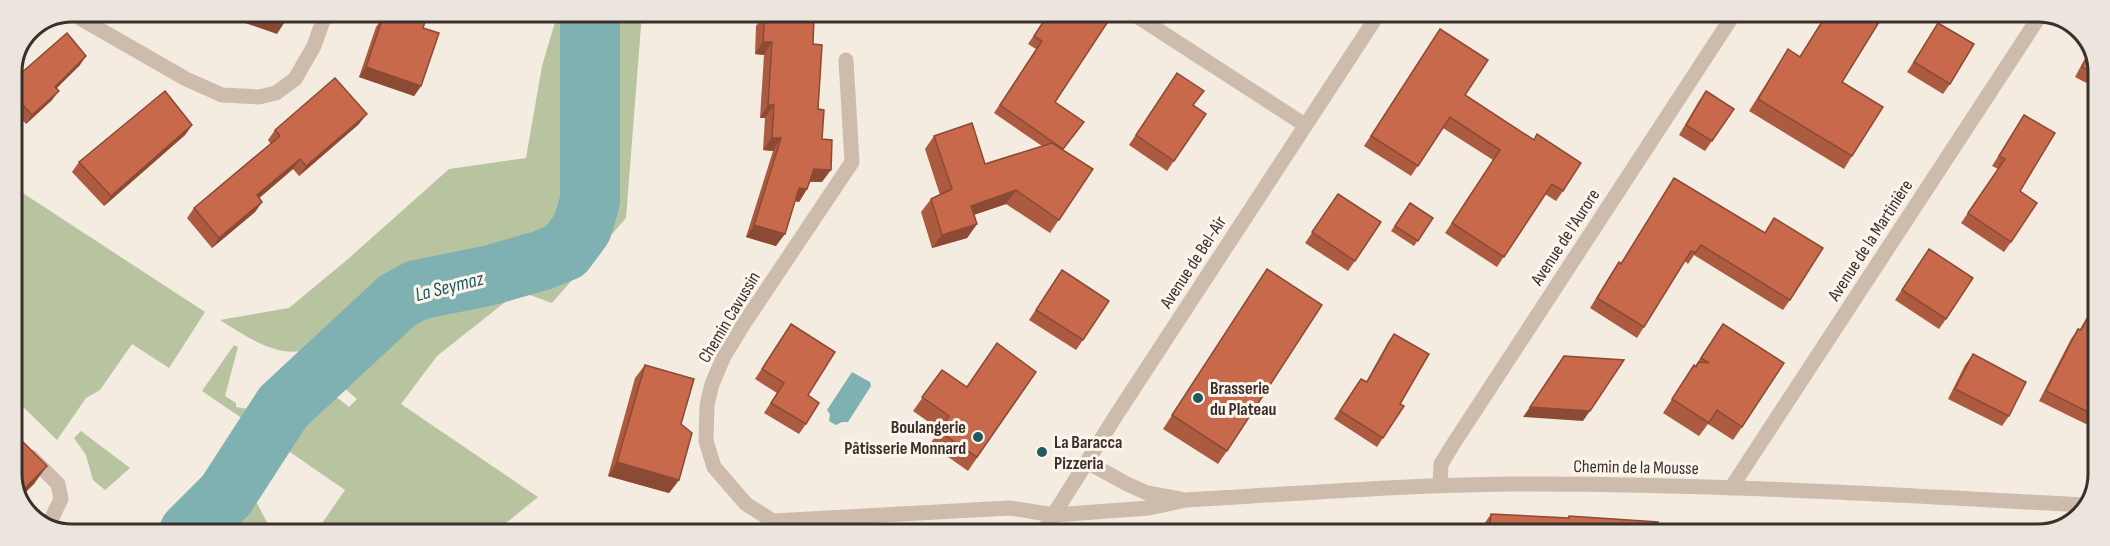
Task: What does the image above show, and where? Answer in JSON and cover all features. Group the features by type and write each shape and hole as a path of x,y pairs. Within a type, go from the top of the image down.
{"street":[{"path":"87,22 186,79 222,94 259,97 276,93 295,79 314,46 322,22"},
{"path":"1146,22 1305,126"},
{"name":"Avenue de Bel-Air","path":"1048,524 1373,22"},
{"name":"Avenue de l'Aurore","path":"1440,485 1441,465 1452,446 1729,22"},
{"name":"Avenue de la Martinière","path":"1731,488 2037,22"},
{"name":"Chemin Cavussin","path":"846,60 852,162 724,356 712,384 707,405 706,441 714,467 746,504 773,521 1010,508 1054,515"},
{"path":"23,448 58,484 61,499 52,519"},
{"name":"Chemin de la Mousse","path":"1087,462 1147,493 1186,500"},
{"name":"Chemin de la Mousse","path":"1054,515 1149,508 1186,500 1440,485 1514,484 1731,488 2076,505"}],"green space":[{"path":"555,22 641,22 626,218 552,303 519,291 437,356 401,404 538,497 505,524 322,524 345,490 284,448 330,392 349,407 357,399 314,362 326,351 326,343 306,344 308,350 284,351 261,344 220,320 289,308 449,169 526,158 542,66"},
{"path":"22,193 205,312 169,368 132,344 100,390 86,398 57,440 23,407"},
{"path":"234,345 238,347 225,396 236,403 236,407 255,410 246,421 202,391"},
{"path":"81,431 130,468 105,490 93,480 86,455 74,438"},
{"path":"250,490 268,524 192,524"}],"water":[{"path":"852,372 870,382 871,386 848,422 836,425 829,421 830,414 827,410"}],"building":[{"path":"381,22 425,22 423,28 439,33 421,86 366,67"},
{"path":"764,22 814,22 813,44 822,45 818,109 824,110 822,139 832,140 831,170 814,169 807,189 799,188 785,234 754,225 781,138 772,138 774,105 768,105 772,42 763,42"},
{"path":"1043,22 1108,22 1055,102 1084,122 1063,149 1000,105 1042,41 1034,36"},
{"path":"1822,22 1879,22 1842,82 1883,107 1852,156 1758,99 1788,49 1800,57"},
{"path":"1938,23 1974,44 1950,84 1914,62"},
{"path":"1440,29 1488,60 1465,95 1534,140 1537,134 1581,163 1563,191 1552,184 1504,257 1452,223 1500,150 1450,117 1418,166 1371,136"},
{"path":"67,33 86,56 55,87 59,91 32,115 22,104 22,72"},
{"path":"2086,60 2087,70 2082,67"},
{"path":"1177,73 1204,91 1193,105 1206,114 1174,161 1136,135"},
{"path":"335,78 367,114 306,166 300,159 257,195 262,202 219,238 194,208 280,136 275,130"},
{"path":"165,91 192,125 111,196 79,162"},
{"path":"1706,91 1734,109 1712,141 1686,125"},
{"path":"2024,115 2055,133 2020,191 2037,203 2011,242 1968,213 2005,159 1999,156"},
{"path":"972,123 985,164 1052,143 1093,169 1059,220 1016,190 971,206 977,224 942,235 931,199 952,189 934,136"},
{"path":"1674,178 1765,233 1774,218 1823,248 1790,300 1701,245 1695,253 1691,251 1644,327 1597,298 1619,262 1621,264"},
{"path":"1338,194 1381,222 1355,261 1312,232"},
{"path":"1410,203 1433,218 1418,241 1395,226"},
{"path":"1929,249 1973,278 1946,319 1902,290"},
{"path":"1267,269 1322,305 1227,451 1172,415"},
{"path":"1062,270 1109,301 1083,340 1036,310"},
{"path":"2088,318 2088,412 2046,391 2078,329 2081,330"},
{"path":"791,324 835,352 808,395 819,403 806,424 771,403 784,383 762,369"},
{"path":"1723,324 1784,363 1742,427 1717,410 1709,423 1672,399 1694,365 1696,367 1699,362 1709,363 1701,358"},
{"path":"1394,334 1429,354 1400,404 1404,406 1383,438 1340,411 1361,379 1367,382"},
{"path":"997,343 1036,372 977,457 939,431 949,416 922,397 942,370 967,387"},
{"path":"1973,354 2026,382 2009,416 1955,389"},
{"path":"1564,356 1624,360 1590,411 1530,407"},
{"path":"645,365 694,379 681,424 692,433 679,480 617,462"},
{"path":"23,442 47,466 25,488"},
{"path":"1491,514 1658,522 1658,524 1490,524"}],"waterway":[{"name":"La Seymaz","path":"197,524 226,495 283,407 397,301 417,290 491,275 565,251 582,228 590,201 590,22"}],"place":[{"name":"Brasserie du Plateau","path":"1198,398"},
{"name":"Boulangerie Pâtisserie Monnard","path":"978,437"},
{"name":"La Baracca Pizzeria","path":"1042,452"}]}
